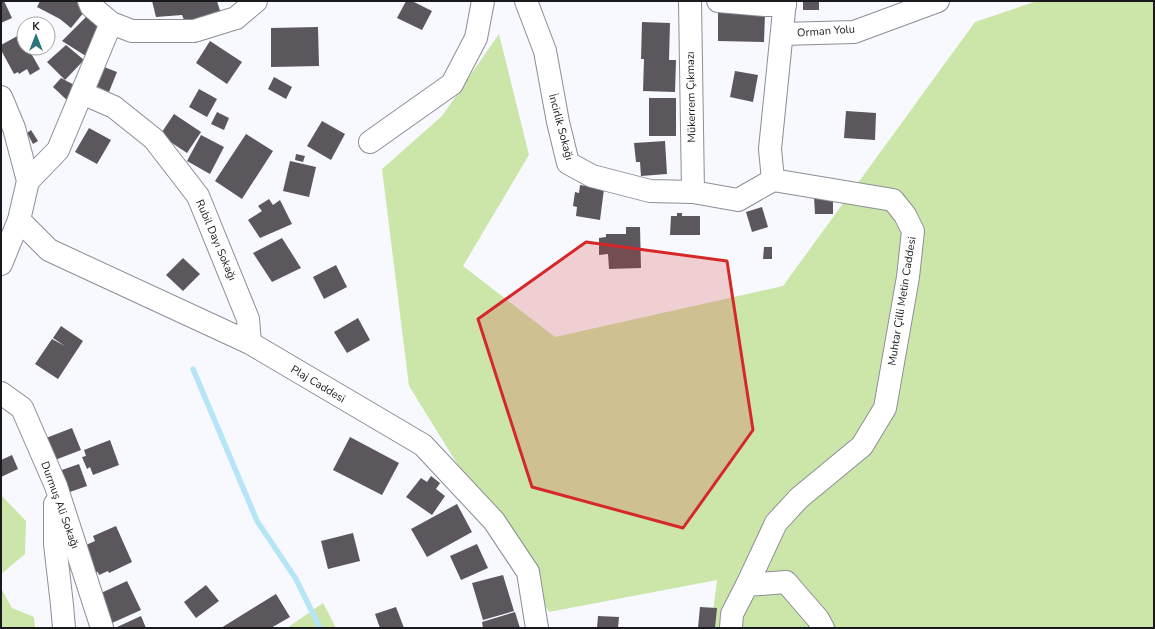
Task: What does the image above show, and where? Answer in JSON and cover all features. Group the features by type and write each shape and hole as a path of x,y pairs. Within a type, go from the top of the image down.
{"street":[{"path":"89,1 91,6 111,23 132,31 194,31 236,18 256,1"},
{"path":"370,142 452,84 476,38 483,1"},
{"name":"İncirlik Sokağı","path":"526,1 545,51 558,122 568,163 592,176 650,191 693,192 738,200 773,180"},
{"name":"Mükerrem Çıkmazı","path":"690,1 693,192"},
{"path":"718,1 765,5 785,3 770,149 773,180"},
{"name":"Orman Yolu","path":"782,34 854,32 938,1"},
{"path":"28,181 58,150 111,23"},
{"name":"Rubil Dayı Sokağı","path":"82,93 114,107 154,139 198,196 248,319 250,343"},
{"path":"1,97 14,128 28,181 20,220 1,264"},
{"name":"Muhtar Çilli Metin Caddesi","path":"747,585 776,523 799,498 862,446 886,408 908,277 913,231 905,215 893,200 773,180"},
{"path":"1,238 20,220"},
{"name":"Plaj Caddesi","path":"20,220 49,250 250,343 422,445 494,521 528,572 537,628"},
{"name":"Durmuş Ali Sokağı","path":"1,393 22,408 56,486 102,628"},
{"path":"56,486 55,544 64,628"},
{"path":"731,628 732,614 747,585 786,582 818,619 823,628"}],"highlighted area":[{"path":"586,242 727,261 753,430 683,528 532,487 478,319"}],"green space":[{"path":"1037,1 1154,1 1154,628 711,628 717,580 549,612 409,386 382,169 442,116 499,34 529,155 463,266 555,337 783,286 975,22"},
{"path":"1,495 26,521 25,554 1,574"},
{"path":"1,588 12,608 34,617 35,628 1,628"},
{"path":"323,603 336,628 287,628"}],"building":[{"path":"1,1 4,1 12,18 1,23"},
{"path":"40,1 81,1 89,6 71,28 56,16 37,7"},
{"path":"152,1 217,1 222,17 184,20 182,15 156,17"},
{"path":"406,1 412,1 432,11 422,30 397,18"},
{"path":"803,1 819,1 819,10 803,10"},
{"path":"718,12 765,13 764,42 718,41"},
{"path":"87,16 103,30 89,58 62,41"},
{"path":"642,22 670,23 669,60 676,60 675,92 643,91 644,59 641,59"},
{"path":"318,27 319,66 271,67 271,28"},
{"path":"16,37 16,56 33,56 40,69 30,75 27,69 19,74 18,72 14,74 1,50 1,45"},
{"path":"210,41 242,62 227,84 196,63"},
{"path":"66,45 84,60 65,80 47,62 54,56 56,56 56,54"},
{"path":"99,65 117,72 109,92 91,84"},
{"path":"735,71 758,75 753,102 730,97"},
{"path":"274,77 292,87 286,99 268,89"},
{"path":"61,78 78,87 71,104 53,87"},
{"path":"199,89 217,99 207,117 189,107"},
{"path":"649,98 676,98 676,136 649,136"},
{"path":"846,111 876,113 875,140 844,138"},
{"path":"217,112 229,118 224,130 211,124"},
{"path":"174,114 201,132 187,153 160,135"},
{"path":"322,121 345,134 331,160 307,146"},
{"path":"89,128 111,140 97,164 75,152"},
{"path":"31,130 38,141 33,144 27,133"},
{"path":"246,134 273,151 242,199 215,181"},
{"path":"201,135 224,147 210,174 187,161"},
{"path":"665,141 667,174 641,176 640,162 636,162 634,143"},
{"path":"296,154 305,156 303,162 295,160"},
{"path":"290,161 316,167 309,197 283,191"},
{"path":"580,185 604,189 600,220 576,216 577,207 573,206 575,192 579,193"},
{"path":"814,196 833,196 833,214 815,214"},
{"path":"269,199 273,205 280,200 292,224 260,238 248,220 262,211 258,206"},
{"path":"762,207 768,227 752,232 746,212"},
{"path":"677,213 682,213 682,216 700,216 700,235 670,235 671,216 677,216"},
{"path":"626,227 640,227 641,268 609,269 608,254 599,255 599,238 606,237 606,234 626,234"},
{"path":"282,238 301,268 272,282 253,253"},
{"path":"764,247 772,247 772,259 763,259"},
{"path":"183,258 200,274 183,291 166,275"},
{"path":"336,265 347,287 324,299 313,277"},
{"path":"358,318 370,340 347,353 334,332"},
{"path":"61,326 83,341 58,379 35,364 52,339 65,346 53,338"},
{"path":"72,428 81,450 55,460 46,438"},
{"path":"350,437 399,463 382,495 333,470"},
{"path":"110,440 119,465 93,475 90,467 87,469 82,457 86,456 84,450"},
{"path":"12,455 18,469 1,477 1,460"},
{"path":"79,464 87,486 67,493 59,471"},
{"path":"431,476 440,483 436,489 445,496 432,515 406,497 421,478 427,482"},
{"path":"457,504 472,532 427,557 411,529"},
{"path":"116,526 132,562 109,573 108,571 99,575 98,572 90,575 82,557 90,553 86,545 95,541 93,536"},
{"path":"353,533 360,561 328,569 321,541"},
{"path":"477,544 488,568 461,580 450,556"},
{"path":"503,575 514,611 483,620 472,583"},
{"path":"127,581 141,610 112,623 99,594"},
{"path":"206,585 219,601 196,618 184,602"},
{"path":"276,594 290,617 271,628 221,628"},
{"path":"396,607 404,628 380,628 375,614"},
{"path":"700,607 717,608 715,628 698,628"},
{"path":"515,612 520,628 483,628 482,622"},
{"path":"141,616 146,628 115,628"},
{"path":"598,616 619,617 618,628 597,628"}],"waterway":[{"path":"193,369 257,521 296,579 320,628"}]}
